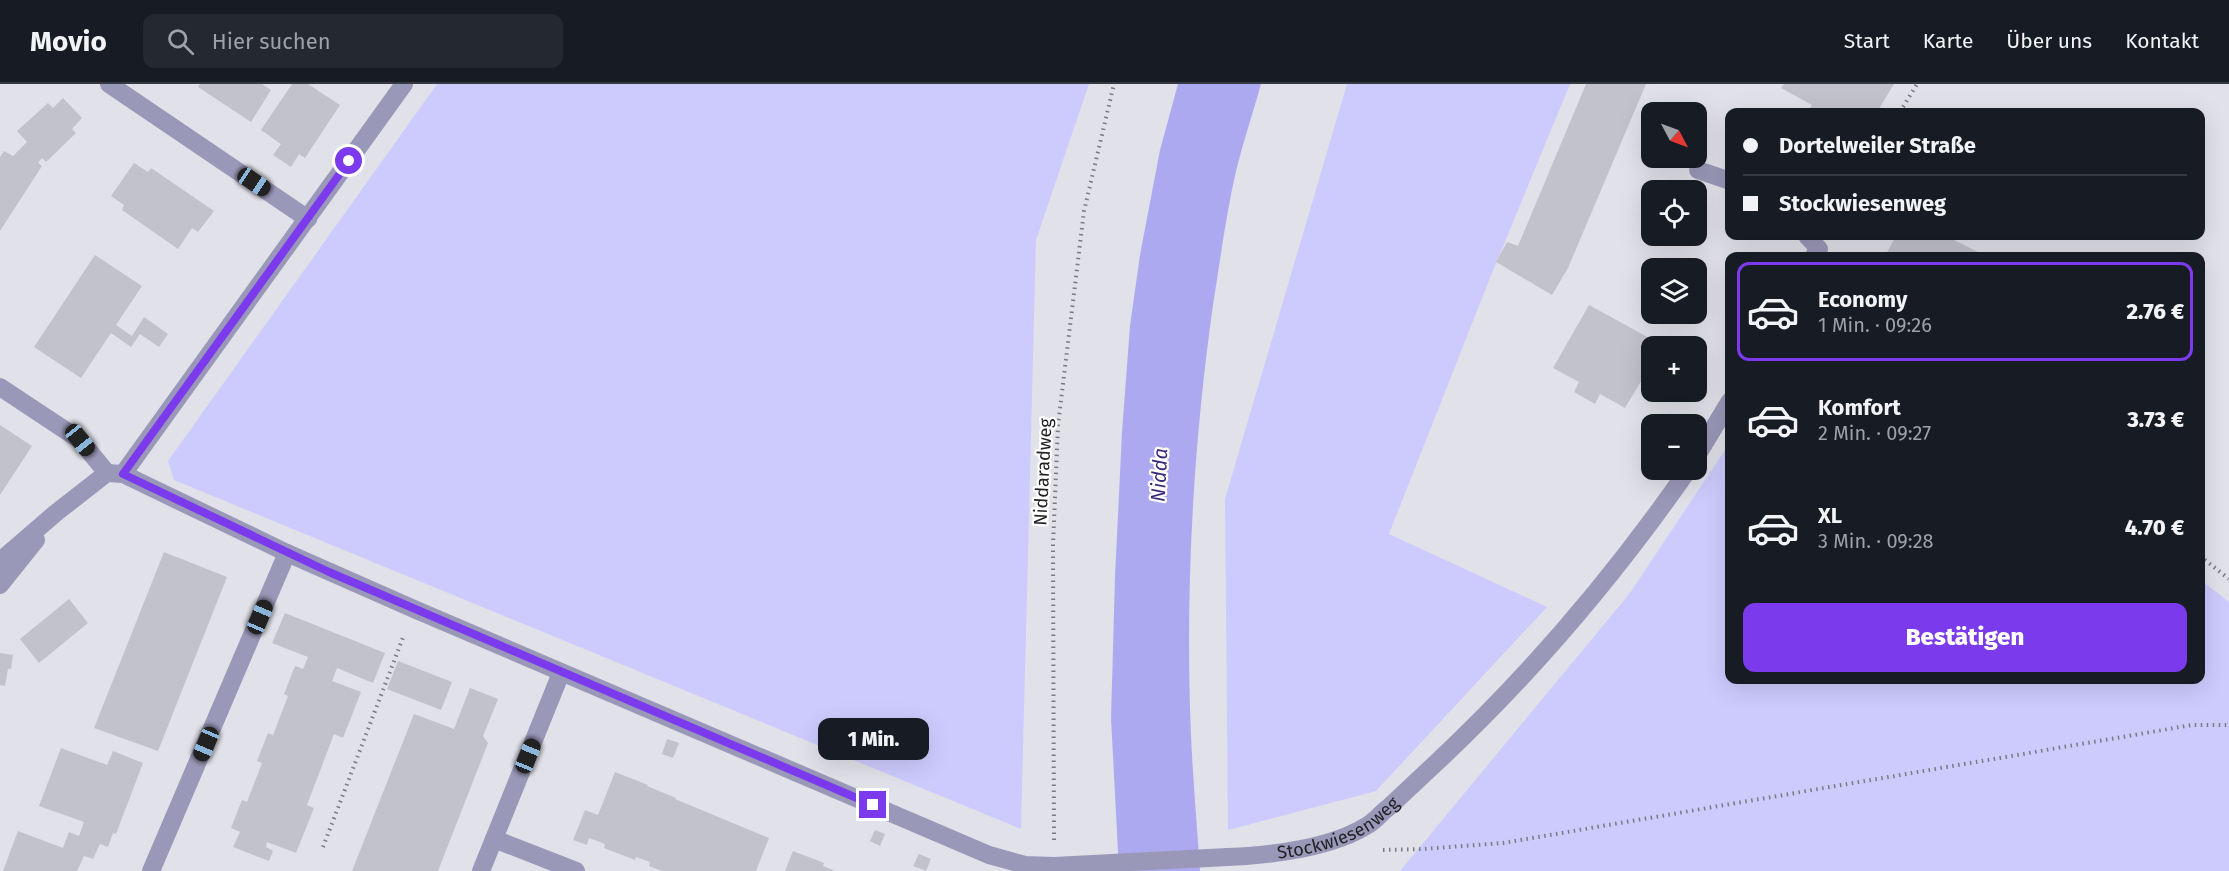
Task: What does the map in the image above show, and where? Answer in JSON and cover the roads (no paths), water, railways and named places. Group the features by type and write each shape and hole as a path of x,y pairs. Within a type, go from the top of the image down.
{"street":[{"path":"109,84 308,219"},
{"path":"0,561 57,512 115,474 308,219 404,84"},
{"path":"1698,170 1725,179"},
{"path":"0,387 80,440 115,474"},
{"path":"1707,439 1725,409"},
{"name":"Stockwiesenweg","path":"115,474 414,609 989,855 1025,865 1061,866 1265,855 1335,841 1369,824 1460,741 1516,683 1612,572 1681,480"},
{"path":"0,585 57,512"},
{"path":"151,871 287,553"},
{"path":"481,871 561,673"},
{"path":"494,839 576,871"}],"water":[{"name":"Nidda","path":"1178,84 1261,84 1232,188 1213,305 1200,412 1192,520 1189,681 1200,871 1119,871 1111,718 1122,432 1130,326 1140,255 1160,150"}]}
